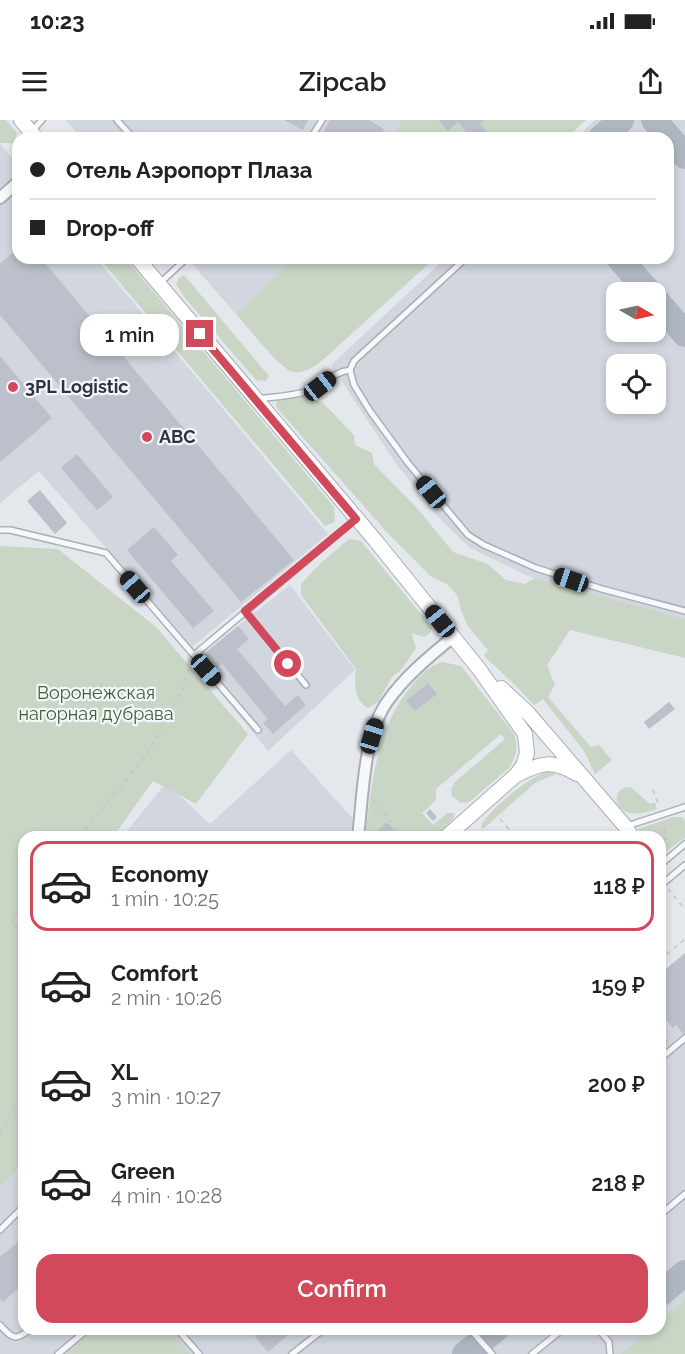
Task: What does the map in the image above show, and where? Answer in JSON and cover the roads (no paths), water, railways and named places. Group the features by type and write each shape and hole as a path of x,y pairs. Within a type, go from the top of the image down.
{"main road":[{"path":"21,120 31,132"},
{"path":"142,264 480,669 525,734 527,753 523,766 515,776 453,831"},
{"path":"480,669 528,713 628,831"},
{"path":"515,776 537,765 548,764 559,765 584,778"}],"street":[{"path":"359,831 368,754 382,710 394,692 415,670 453,637"}],"lane":[{"path":"117,120 128,132"},
{"path":"159,285 181,264"},
{"path":"459,264 359,355 350,370 354,385 370,411 415,472 468,535 492,549 536,568 685,611"},
{"path":"255,400 309,391 320,386 336,373 350,370"},
{"path":"194,655 356,519"},
{"path":"0,530 10,530 106,553 258,730"},
{"path":"245,611 306,685"},
{"path":"631,831 685,807"},
{"path":"666,860 685,844"},
{"path":"666,882 685,865"},
{"path":"666,1054 685,1038"},
{"path":"666,1210 685,1194"},
{"path":"0,1230 18,1212"},
{"path":"0,1325 8,1334 15,1337 23,1335"},
{"path":"58,1354 81,1335"},
{"path":"182,1335 199,1354"},
{"path":"292,1354 316,1335"},
{"path":"475,1335 492,1354"},
{"path":"532,1354 556,1335"},
{"path":"603,1335 609,1342 610,1354"}],"place":[{"name":"3PL Logistic","path":"13,387"},
{"name":"ABC","path":"147,437"}],"park label":[{"name":"Воронежская нагорная дубрава","path":"96,703"}]}
